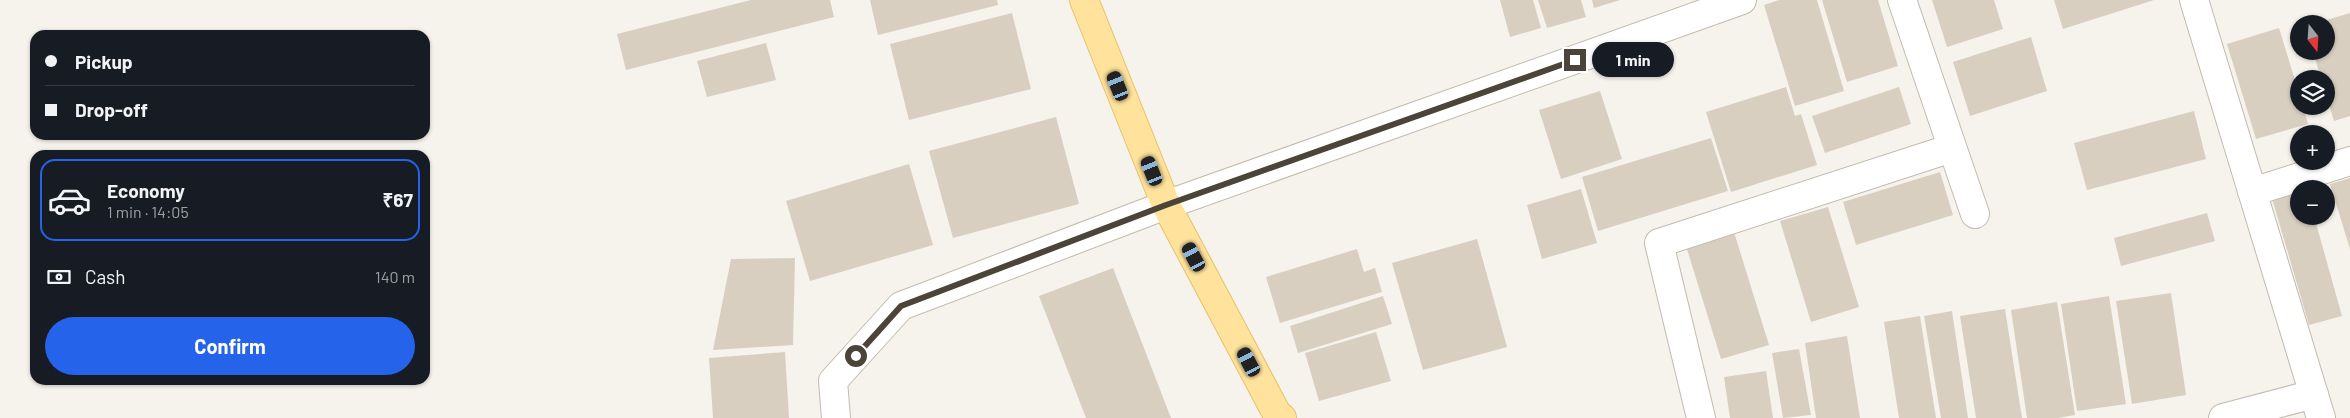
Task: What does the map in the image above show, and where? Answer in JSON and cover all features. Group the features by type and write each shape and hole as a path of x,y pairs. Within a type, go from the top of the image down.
{"main road":[{"path":"1084,0 1166,205 1277,414 1282,418"}],"street":[{"path":"836,418 833,380 901,306 1166,205 1742,0"},
{"path":"1902,0 1975,214"},
{"path":"2194,0 2318,406 2223,418"},
{"path":"1701,418 1659,243 1952,148"},
{"path":"2252,192 2350,161"}],"building":[{"path":"751,0 830,0 834,17 626,70 617,34"},
{"path":"870,0 997,0 998,5 878,35"},
{"path":"1500,0 1533,0 1541,28 1510,37"},
{"path":"1538,0 1581,0 1586,17 1547,28"},
{"path":"1592,0 1620,0 1594,8"},
{"path":"1779,0 1817,0 1844,91 1795,106 1764,5"},
{"path":"1822,0 1878,0 1898,66 1847,82"},
{"path":"1932,0 1994,0 2003,29 1947,47"},
{"path":"2054,0 2154,0 2063,29"},
{"path":"1012,13 1031,89 909,120 890,44"},
{"path":"2350,13 2350,116 2334,121 2332,115 2335,115 2335,70 2318,70 2316,60 2335,60 2335,17"},
{"path":"2279,28 2292,70 2290,70 2290,115 2306,115 2308,124 2290,125 2290,129 2256,139 2227,44"},
{"path":"2031,37 2047,91 1970,116 1953,62"},
{"path":"766,43 776,80 707,97 697,61"},
{"path":"1786,87 1795,116 1801,114 1817,165 1731,192 1706,112"},
{"path":"1899,87 1911,124 1825,153 1812,116"},
{"path":"1600,91 1622,159 1561,179 1539,110"},
{"path":"2194,111 2206,159 2087,190 2074,143"},
{"path":"1056,117 1079,204 953,238 929,151"},
{"path":"1711,138 1728,191 1598,231 1582,177"},
{"path":"909,164 933,245 810,281 786,201"},
{"path":"1940,172 1953,215 1856,245 1843,202"},
{"path":"2350,178 2350,249 2335,200 2335,182"},
{"path":"1581,189 1597,243 1542,259 1527,205"},
{"path":"2290,191 2290,225 2317,225 2342,316 2309,325 2271,195"},
{"path":"1828,207 1859,307 1811,322 1780,221"},
{"path":"2207,213 2215,241 2121,266 2114,238"},
{"path":"1734,232 1769,345 1721,359 1686,246"},
{"path":"1477,239 1507,347 1423,370 1392,263"},
{"path":"1357,249 1364,272 1375,268 1382,292 1280,323 1266,277"},
{"path":"795,258 793,345 713,350 731,259"},
{"path":"1113,268 1171,418 1086,418 1039,296"},
{"path":"2171,293 2186,395 2132,404 2116,301"},
{"path":"1383,296 1392,324 1298,353 1290,326"},
{"path":"2109,296 2126,404 2077,411 2061,304"},
{"path":"2057,302 2075,415 2058,418 2027,418 2011,310"},
{"path":"2005,309 2022,418 1976,418 1960,316"},
{"path":"1952,311 1968,418 1941,418 1924,316"},
{"path":"1920,316 1936,418 1899,418 1884,322"},
{"path":"1376,332 1391,381 1319,401 1305,353"},
{"path":"1847,336 1860,418 1816,418 1805,343"},
{"path":"1799,349 1811,415 1783,418 1772,353"},
{"path":"785,352 789,418 713,418 709,358"},
{"path":"1766,371 1773,418 1730,418 1724,377"}],"route":[{"path":"856,356 901,306 1166,205 1575,60"}]}
